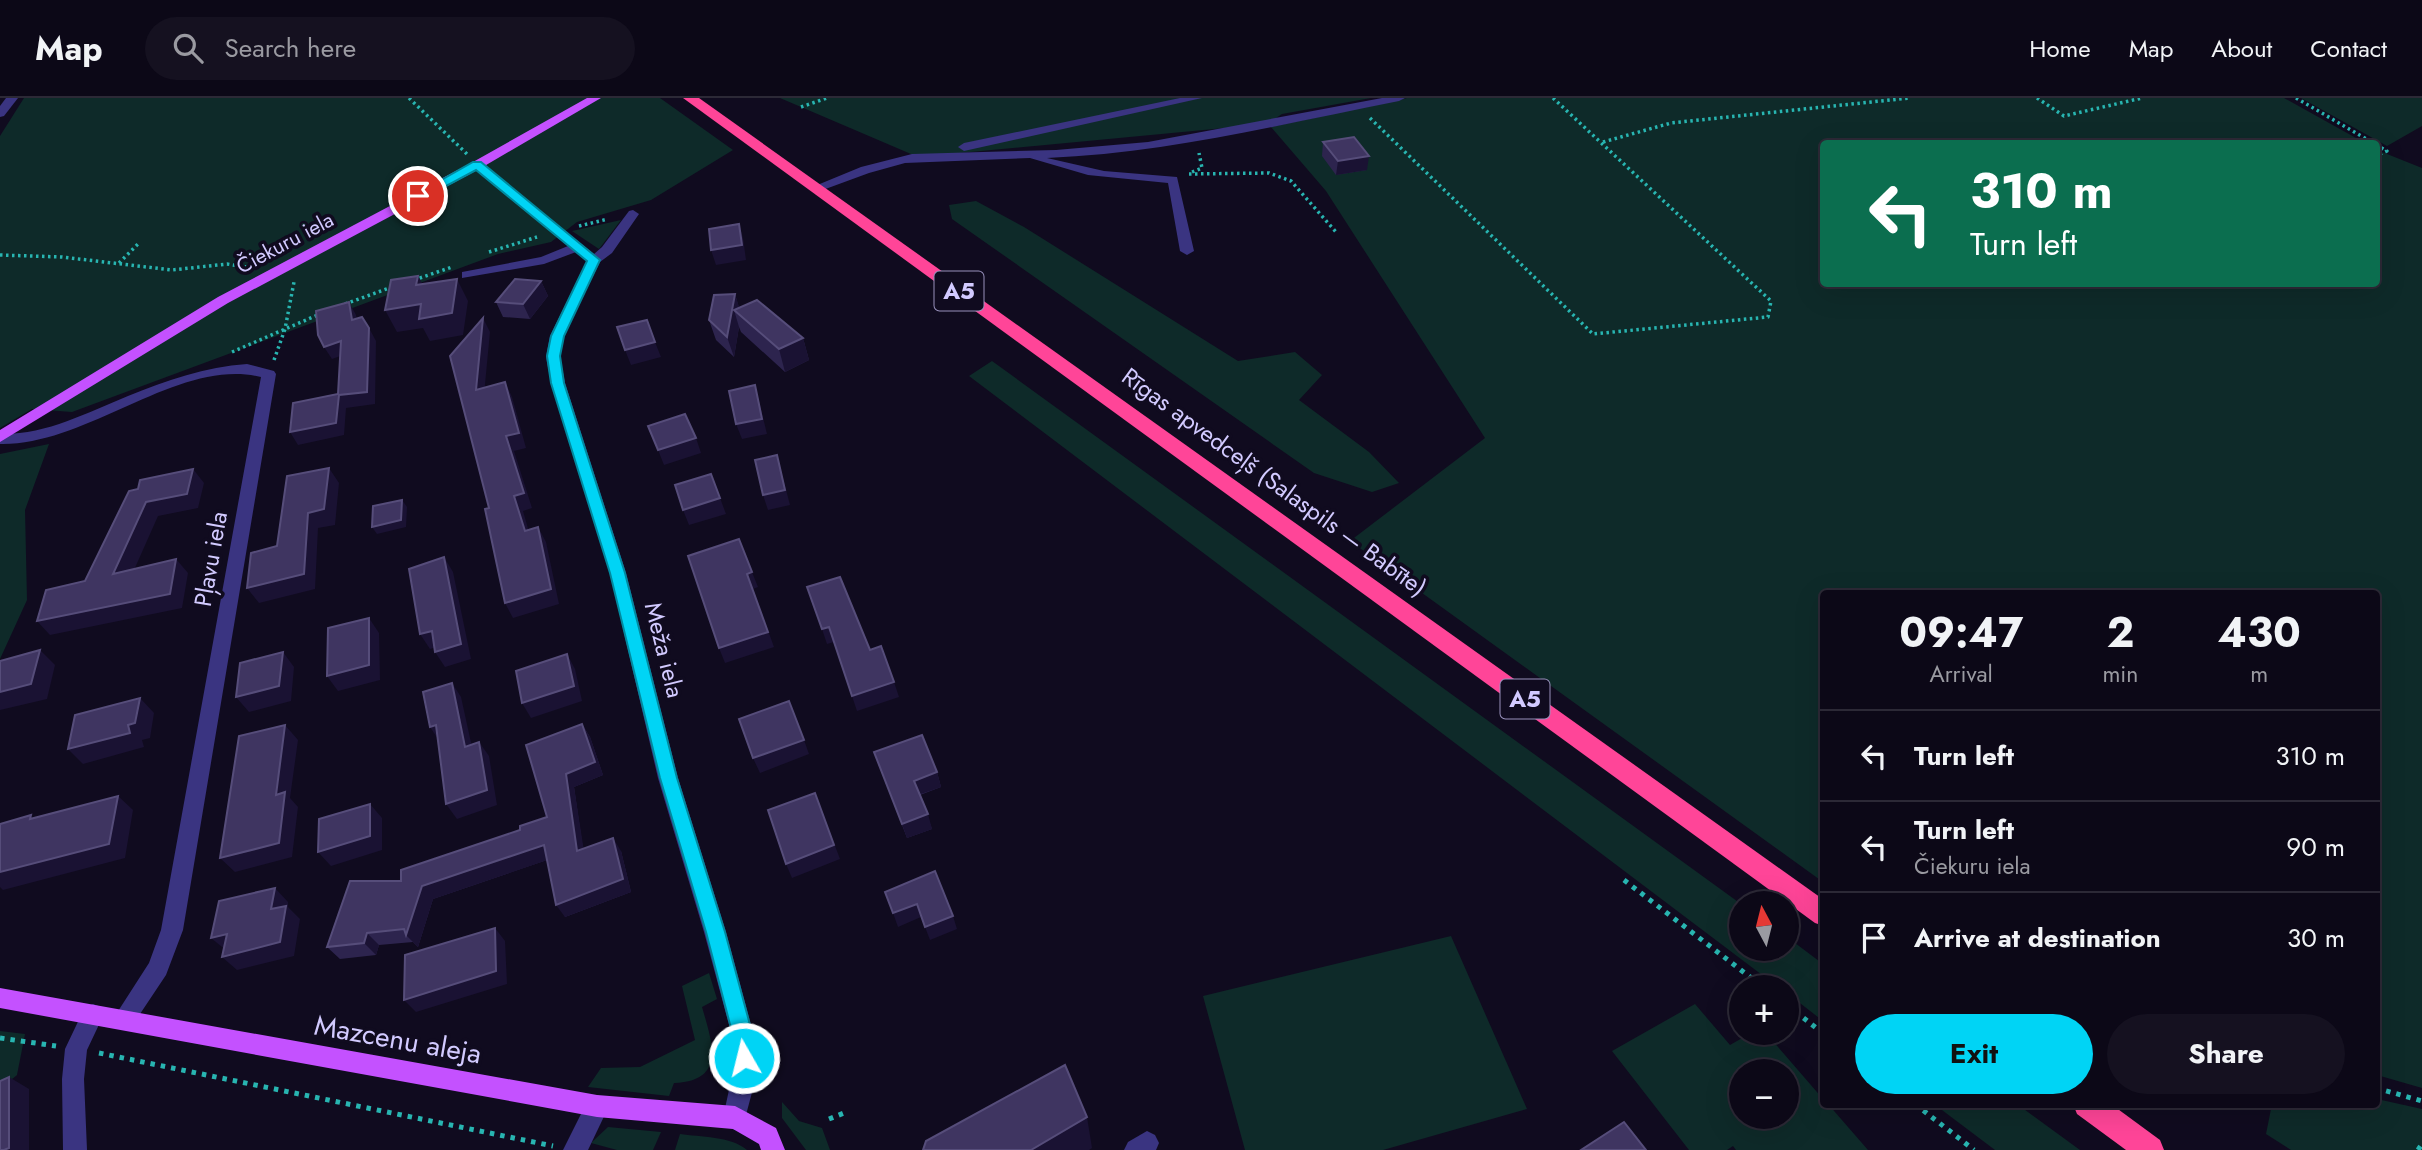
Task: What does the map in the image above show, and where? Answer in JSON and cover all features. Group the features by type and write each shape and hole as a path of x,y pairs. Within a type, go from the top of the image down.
{"highway":[{"name":"Rīgas apvedceļš (Salaspils — Babīte)","path":"690,98 1820,912"},
{"path":"2092,1108 2150,1150"}],"main road":[{"name":"Čiekuru iela","path":"0,438 162,336 595,98"},
{"name":"Mazcenu aleja","path":"0,998 597,1106 735,1118 768,1136 773,1150"}],"street":[{"path":"0,114 12,98"},
{"path":"816,188 865,170 903,160 1196,98"},
{"path":"903,160 1146,146 1399,98"},
{"path":"1026,155 1088,174 1125,179 1173,180 1187,251"},
{"path":"477,165 511,195 587,253"},
{"name":"Meža iela","path":"633,214 607,250 587,253 557,336 553,356 558,383 618,573 668,778 715,932 743,1036 742,1085 735,1118"},
{"path":"462,270 587,253"},
{"path":"0,438 23,440 58,431 207,372 235,368 261,370 269,374"},
{"name":"Pļavu iela","path":"124,1019 158,968 172,930 199,762 269,374"},
{"path":"75,1150 73,1079 76,1049 93,1014"},
{"path":"575,1150 597,1106"}],"path":[{"path":"409,98 477,165"},
{"path":"801,107 827,98"},
{"path":"1357,106 1593,334 1768,317 1771,301 1553,98"},
{"path":"1603,142 1671,123 1909,98"},
{"path":"2037,98 2064,116 2142,98"},
{"path":"2296,98 2369,140"},
{"path":"1173,180 1202,168 1199,153 1188,138"},
{"path":"1188,174 1269,173 1291,181 1336,232"},
{"path":"119,264 138,244"},
{"path":"0,255 62,257 172,270 227,264 275,272 295,282 285,329 269,374"},
{"path":"410,281 462,270"},
{"path":"337,308 398,285"},
{"path":"207,372 237,348 324,313"},
{"path":"1624,880 1747,975"},
{"path":"1799,1014 1820,1031"},
{"path":"0,1038 76,1049 575,1150"},
{"path":"2380,1089 2422,1101"},
{"path":"1919,1108 1974,1150"},
{"path":"829,1119 844,1113"},
{"path":"2417,1150 2422,1144"}],"green space":[{"path":"24,98 660,98 733,150 651,200 577,222 551,242 498,254 72,412 32,409 0,428 0,136"},
{"path":"780,98 1371,98 1282,114 1267,124 918,157"},
{"path":"1407,98 2284,98 2360,140 1820,140 1820,287 2380,287 2380,151 2422,168 2422,1088 2380,1076 2380,590 1820,590 1820,880 1350,541 1485,438 1326,191 1271,127"},
{"path":"2301,98 2422,98 2422,126 2387,146"},
{"path":"976,201 1024,227 1238,361 1295,352 1322,375 1299,400 1369,452 1399,483 1372,492 1314,473 952,219 949,205"},
{"path":"621,220 599,249 572,231"},
{"path":"992,361 1729,895 1729,950 969,376"},
{"path":"49,444 25,510 27,600 0,659 0,454"},
{"path":"1451,936 1527,1109 1383,1150 1245,1150 1203,996"},
{"path":"1799,946 1820,962 1820,1019 1799,1002 1799,975 1762,975 1744,961 1799,961"},
{"path":"709,973 717,999 702,1007 712,1046 712,1057 709,1067 702,1075 691,1081 674,1083 669,1096 588,1087 601,1068 640,1067 695,1040 682,986"},
{"path":"1695,1004 1729,1045 1776,1045 1788,1059 1729,1059 1729,1129 1799,1129 1799,1071 1820,1096 1820,1108 1831,1108 1868,1150 1736,1150 1733,1146 1727,1150 1689,1150 1612,1051"},
{"path":"0,1031 25,1034 17,1075 0,1089"},
{"path":"2380,1100 2422,1109 2422,1150 2291,1150 2266,1134 2271,1108 2380,1108"},
{"path":"782,1102 799,1121 822,1128 830,1150 806,1150 782,1118"},
{"path":"1939,1108 2022,1108 2080,1150 1995,1150"},
{"path":"608,1127 661,1132 653,1150 617,1150 591,1143"},
{"path":"680,1134 733,1142 747,1150 675,1150"}],"building":[{"path":"1354,137 1369,156 1338,161 1323,142"},
{"path":"739,224 742,245 711,250 709,229"},
{"path":"418,276 416,285 457,279 452,313 419,319 421,304 385,310 391,280"},
{"path":"515,279 541,281 523,304 496,302"},
{"path":"735,294 727,337 709,320 714,295"},
{"path":"757,300 803,338 779,349 734,310"},
{"path":"349,302 352,320 362,317 369,328 367,392 339,395 336,423 290,432 293,403 338,394 341,341 324,347 318,335 316,311"},
{"path":"483,318 476,390 505,382 519,433 506,436 524,493 514,496 525,531 538,527 551,589 505,603 485,509 489,508 450,356"},
{"path":"647,320 655,342 625,350 617,327"},
{"path":"755,385 762,419 736,424 729,391"},
{"path":"685,414 696,438 658,450 648,426"},
{"path":"777,455 785,490 763,495 755,460"},
{"path":"329,468 324,509 308,513 304,574 247,588 251,553 277,546 287,476"},
{"path":"193,469 187,494 146,502 113,574 176,559 170,594 37,621 46,590 85,581 129,491 138,489 140,480"},
{"path":"711,474 720,498 683,510 675,485"},
{"path":"402,500 401,520 372,527 373,506"},
{"path":"739,539 752,572 747,574 768,632 719,648 688,556"},
{"path":"444,557 461,644 435,652 432,631 420,634 409,569"},
{"path":"840,577 870,650 881,646 894,682 852,696 829,627 822,629 807,587"},
{"path":"369,618 369,665 327,676 328,628"},
{"path":"40,650 31,684 0,692 0,661"},
{"path":"283,652 279,686 236,697 240,663"},
{"path":"567,654 574,686 522,703 516,671"},
{"path":"452,683 465,747 479,742 487,790 446,804 436,725 430,727 423,692"},
{"path":"140,698 135,723 128,725 130,733 68,749 75,715"},
{"path":"789,701 804,740 753,758 739,719"},
{"path":"582,724 595,762 566,774 577,851 613,838 623,879 556,905 544,845 422,886 406,935 404,929 367,933 364,943 327,947 350,881 401,881 401,870 520,830 520,826 547,817 526,745"},
{"path":"285,725 276,795 285,792 279,843 220,858 239,736"},
{"path":"922,735 937,772 914,781 928,814 902,824 874,752"},
{"path":"815,793 834,845 786,864 768,810"},
{"path":"118,796 109,844 0,872 0,824"},
{"path":"370,804 370,836 318,852 319,819"},
{"path":"935,871 953,916 925,927 917,904 893,913 885,892"},
{"path":"275,888 271,909 286,906 280,942 222,957 227,934 211,938 219,901"},
{"path":"495,928 496,971 404,1000 405,955"},
{"path":"1065,1065 1087,1117 1031,1150 923,1150 926,1141"},
{"path":"9,1077 9,1148 0,1150 0,1081"},
{"path":"1624,1122 1646,1150 1581,1150"}],"route":[{"path":"418,196 477,165 594,260 557,336 553,356 558,383 618,573 668,778 715,932 743,1036 744,1058"}]}
